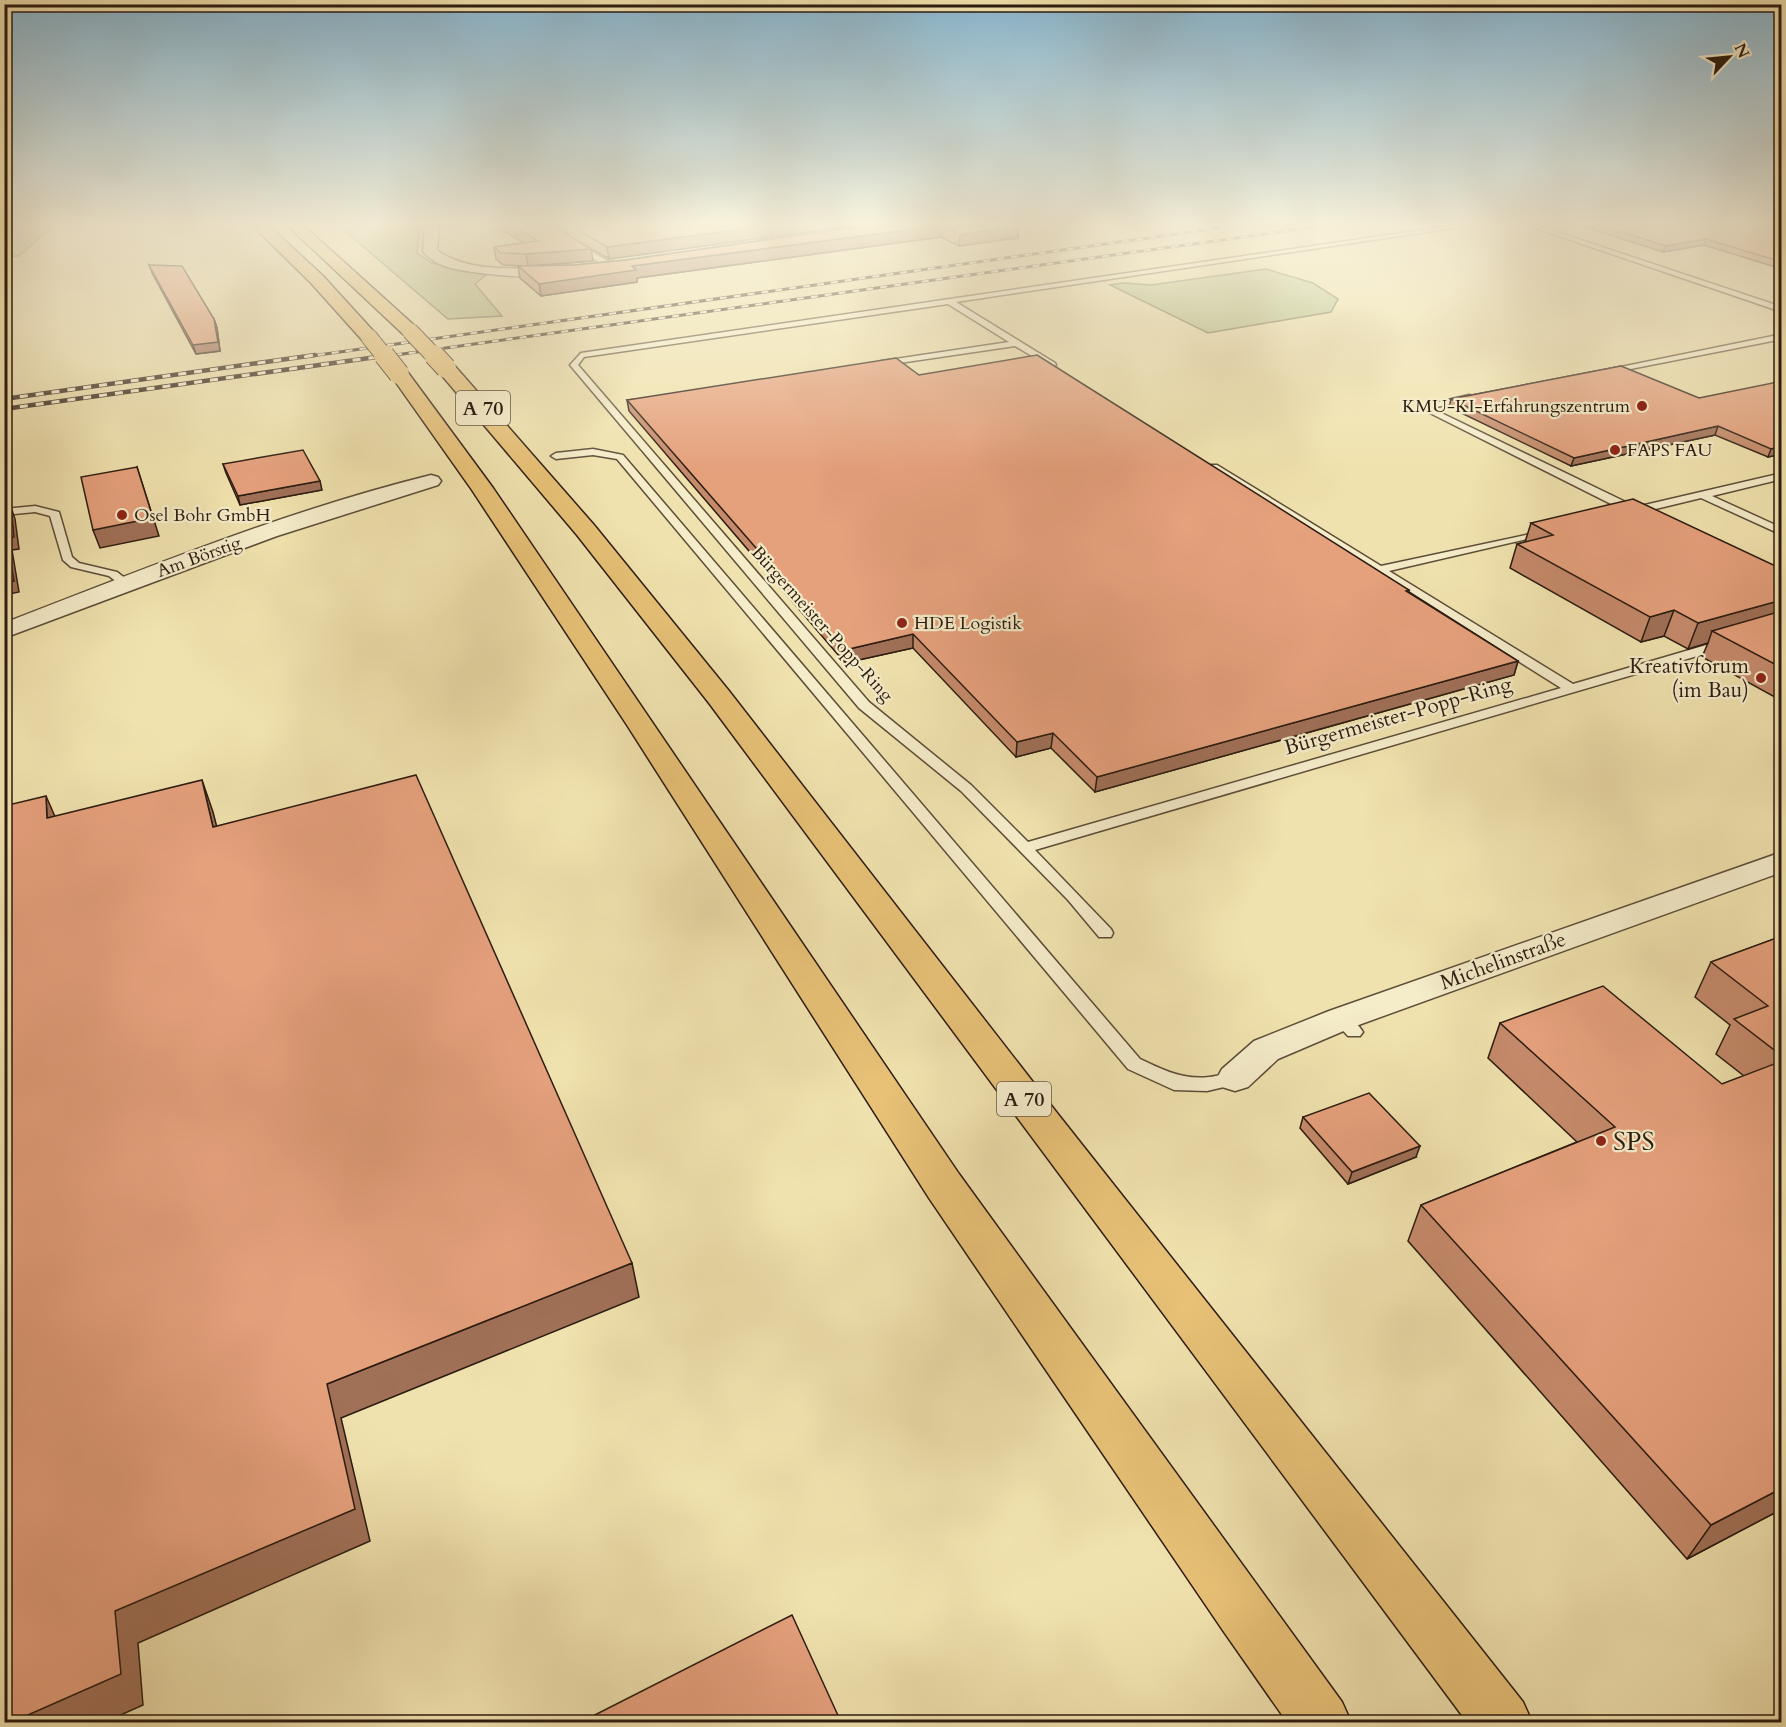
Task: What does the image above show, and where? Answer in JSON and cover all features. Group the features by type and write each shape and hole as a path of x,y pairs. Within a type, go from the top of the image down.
{"highway":[{"name":"A 70","path":"343,307 399,374 471,473 641,725 944,1186 1322,1722"},
{"name":"A 70","path":"383,307 539,460 1050,1133 1503,1722"}],"street":[{"name":"Am Börstig","path":"4,631 337,507 432,481"},
{"name":"Michelinstraße","path":"1235,1078 1266,1050 1348,1025 1782,861"}],"lane":[{"name":"Bürgermeister-Popp-Ring","path":"918,307 581,355 574,365 616,406 864,705 966,788 1105,933"},
{"path":"957,307 1066,375"},
{"path":"1596,373 1782,336"},
{"path":"877,365 1016,343"},
{"path":"1480,395 1422,407 1637,517"},
{"path":"539,460 593,452 620,457 1134,1064 1174,1083 1207,1084 1235,1078"},
{"name":"Bürgermeister-Popp-Ring","path":"1208,463 1570,688"},
{"path":"1623,514 1637,517 1702,495 1782,476"},
{"path":"1702,495 1782,532"},
{"path":"4,512 35,508 55,514 67,558 75,566 113,574 126,584"},
{"path":"1379,570 1553,530"},
{"path":"1570,688 1737,640"},
{"name":"Bürgermeister-Popp-Ring","path":"1024,848 1570,688"}],"green space":[{"path":"433,307 494,307 502,316 448,319"},
{"path":"1154,307 1334,307 1331,312 1208,333"}],"building":[{"path":"172,307 207,307 214,319 218,342 193,345"},
{"path":"1037,355 1518,661 1097,777 1053,733 1017,742 913,634 845,650 627,400 896,358 919,375"},
{"path":"1621,366 1699,398 1782,381 1782,446 1771,449 1718,426 1574,458 1451,399"},
{"path":"303,450 320,481 238,496 223,464"},
{"name":"Osel Bohr GmbH","path":"137,467 153,518 93,530 81,477"},
{"path":"1633,499 1782,569 1782,600 1698,623 1674,610 1650,617 1517,544 1553,535 1531,523"},
{"path":"11,507 14,537 7,539 14,581 4,582 4,508"},
{"path":"1782,611 1782,668 1712,631"},
{"path":"416,775 632,1263 327,1384 355,1509 115,1611 121,1674 12,1722 4,1722 4,806 46,796 47,818 202,780 213,827"},
{"path":"1782,936 1782,1056 1734,1019 1768,1006 1711,962"},
{"path":"1603,986 1722,1084 1782,1061 1782,1488 1711,1525 1421,1205 1615,1127 1500,1023"},
{"path":"1369,1093 1420,1146 1352,1172 1303,1117"},
{"path":"792,1615 841,1722 581,1722"}],"railway":[{"path":"304,357 661,307"},
{"path":"381,357 743,307"},
{"path":"4,399 315,355"},
{"path":"4,409 391,355"}],"place":[{"name":"KMU-KI-Erfahrungszentrum","path":"1642,406"},
{"name":"FAPS FAU","path":"1615,450"},
{"name":"Osel Bohr GmbH","path":"122,515"},
{"name":"HDE Logistik","path":"902,623"},
{"name":"Kreativforum (im Bau)","path":"1761,678"},
{"name":"SPS","path":"1601,1141"}]}
